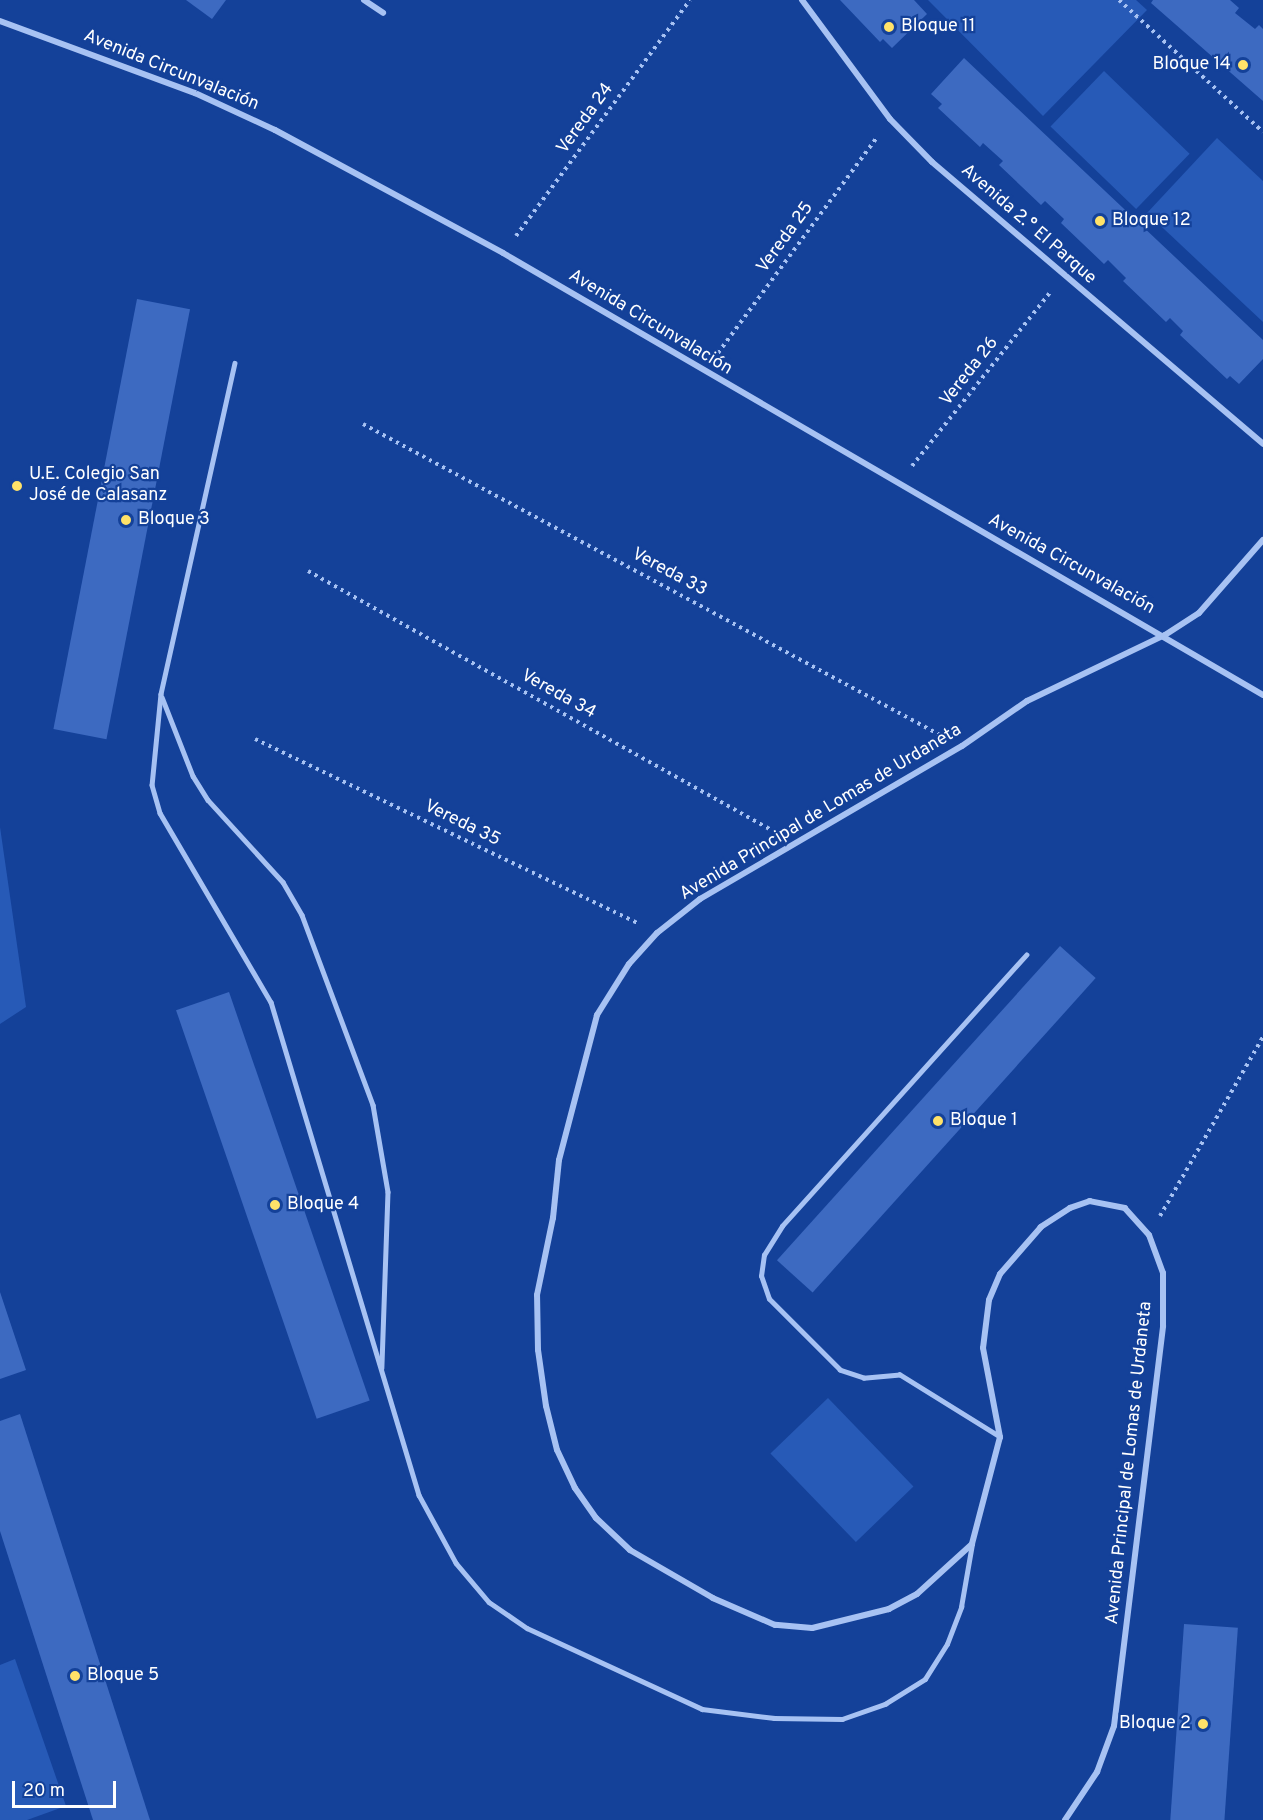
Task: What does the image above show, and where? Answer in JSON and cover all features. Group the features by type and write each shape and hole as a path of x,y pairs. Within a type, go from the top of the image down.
{"street":[{"path":"364,0 383,13"},
{"name":"Avenida 2.° El Parque","path":"802,0 890,119 932,162 1063,276 1263,444"},
{"name":"Avenida Circunvalación","path":"0,21 195,93 274,130 503,253 704,373 1165,635 1263,695"},
{"name":"Avenida Principal de Lomas de Urdaneta","path":"1065,1820 1097,1772 1114,1726 1164,1326 1163,1273 1149,1234 1125,1208 1090,1202 1070,1208 1041,1227 1016,1252 988,1300 983,1348 1000,1437 972,1544 917,1594 890,1608 812,1628 775,1625 713,1598 630,1550 596,1518 575,1488 557,1450 546,1406 538,1350 537,1295 553,1218 559,1160 597,1015 629,964 657,933 700,899 962,746 1028,701 1165,635 1198,613 1263,540"}],"lane":[{"path":"235,363 161,694 152,785 160,813 271,1002 419,1495 456,1563 489,1602 527,1628 702,1709 774,1718 842,1719 885,1704 925,1679 947,1644 961,1607 972,1544"},
{"path":"161,694 193,776 208,800 283,882 302,915 373,1105 388,1192 381,1371"},
{"path":"1000,1437 900,1374 864,1377 840,1370 770,1299 761,1276 764,1255 782,1226 1026,955"}],"path":[{"name":"Vereda 24","path":"503,253 690,0"},
{"path":"1119,0 1263,132"},
{"name":"Vereda 25","path":"704,373 890,119"},
{"name":"Vereda 26","path":"898,484 1063,276"},
{"name":"Vereda 33","path":"363,424 962,746"},
{"name":"Vereda 34","path":"308,571 795,843"},
{"name":"Vereda 35","path":"255,740 657,933"},
{"path":"1149,1234 1263,1037"}],"shaded area":[{"path":"928,0 1136,0 1147,10 1043,116"},
{"path":"1104,71 1190,154 1136,209 1051,126"},
{"path":"1217,138 1263,181 1263,322 1147,213"},
{"path":"0,827 26,1007 0,1024"},
{"path":"828,1398 913,1486 856,1542 770,1454"},
{"path":"15,1659 66,1806 27,1820 0,1820 0,1665"}],"building":[{"path":"186,0 226,0 212,19"},
{"name":"Bloque 11","path":"840,0 914,0 927,14 892,48 883,39 880,42"},
{"name":"Bloque 14","path":"1153,0 1230,0 1239,8 1235,13 1255,29 1259,25 1263,29 1263,101 1151,3"},
{"name":"Bloque 12","path":"964,58 1263,340 1263,359 1239,384 1230,376 1227,379 1180,335 1183,331 1170,318 1166,322 1123,281 1126,278 1108,260 1104,264 1061,223 1064,219 1045,201 1041,205 999,165 1003,161 983,143 980,147 938,108 942,104 931,94"},
{"name":"Bloque 3","path":"137,299 190,309 106,739 53,729"},
{"name":"Bloque 1","path":"1060,946 1096,978 813,1292 777,1260"},
{"name":"Bloque 4","path":"229,992 370,1400 317,1419 176,1010"},
{"path":"0,1292 26,1370 0,1379"},
{"name":"Bloque 5","path":"20,1414 150,1820 93,1820 0,1531 0,1421"},
{"name":"Bloque 2","path":"1184,1624 1238,1628 1224,1820 1170,1820"}],"place":[{"name":"Bloque 11","path":"889,27"},
{"name":"Bloque 14","path":"1243,65"},
{"name":"Bloque 12","path":"1100,221"},
{"name":"U.E. Colegio San José de Calasanz","path":"17,486"},
{"name":"Bloque 3","path":"126,520"},
{"name":"Bloque 1","path":"938,1121"},
{"name":"Bloque 4","path":"275,1205"},
{"name":"Bloque 5","path":"75,1676"},
{"name":"Bloque 2","path":"1203,1724"}]}
